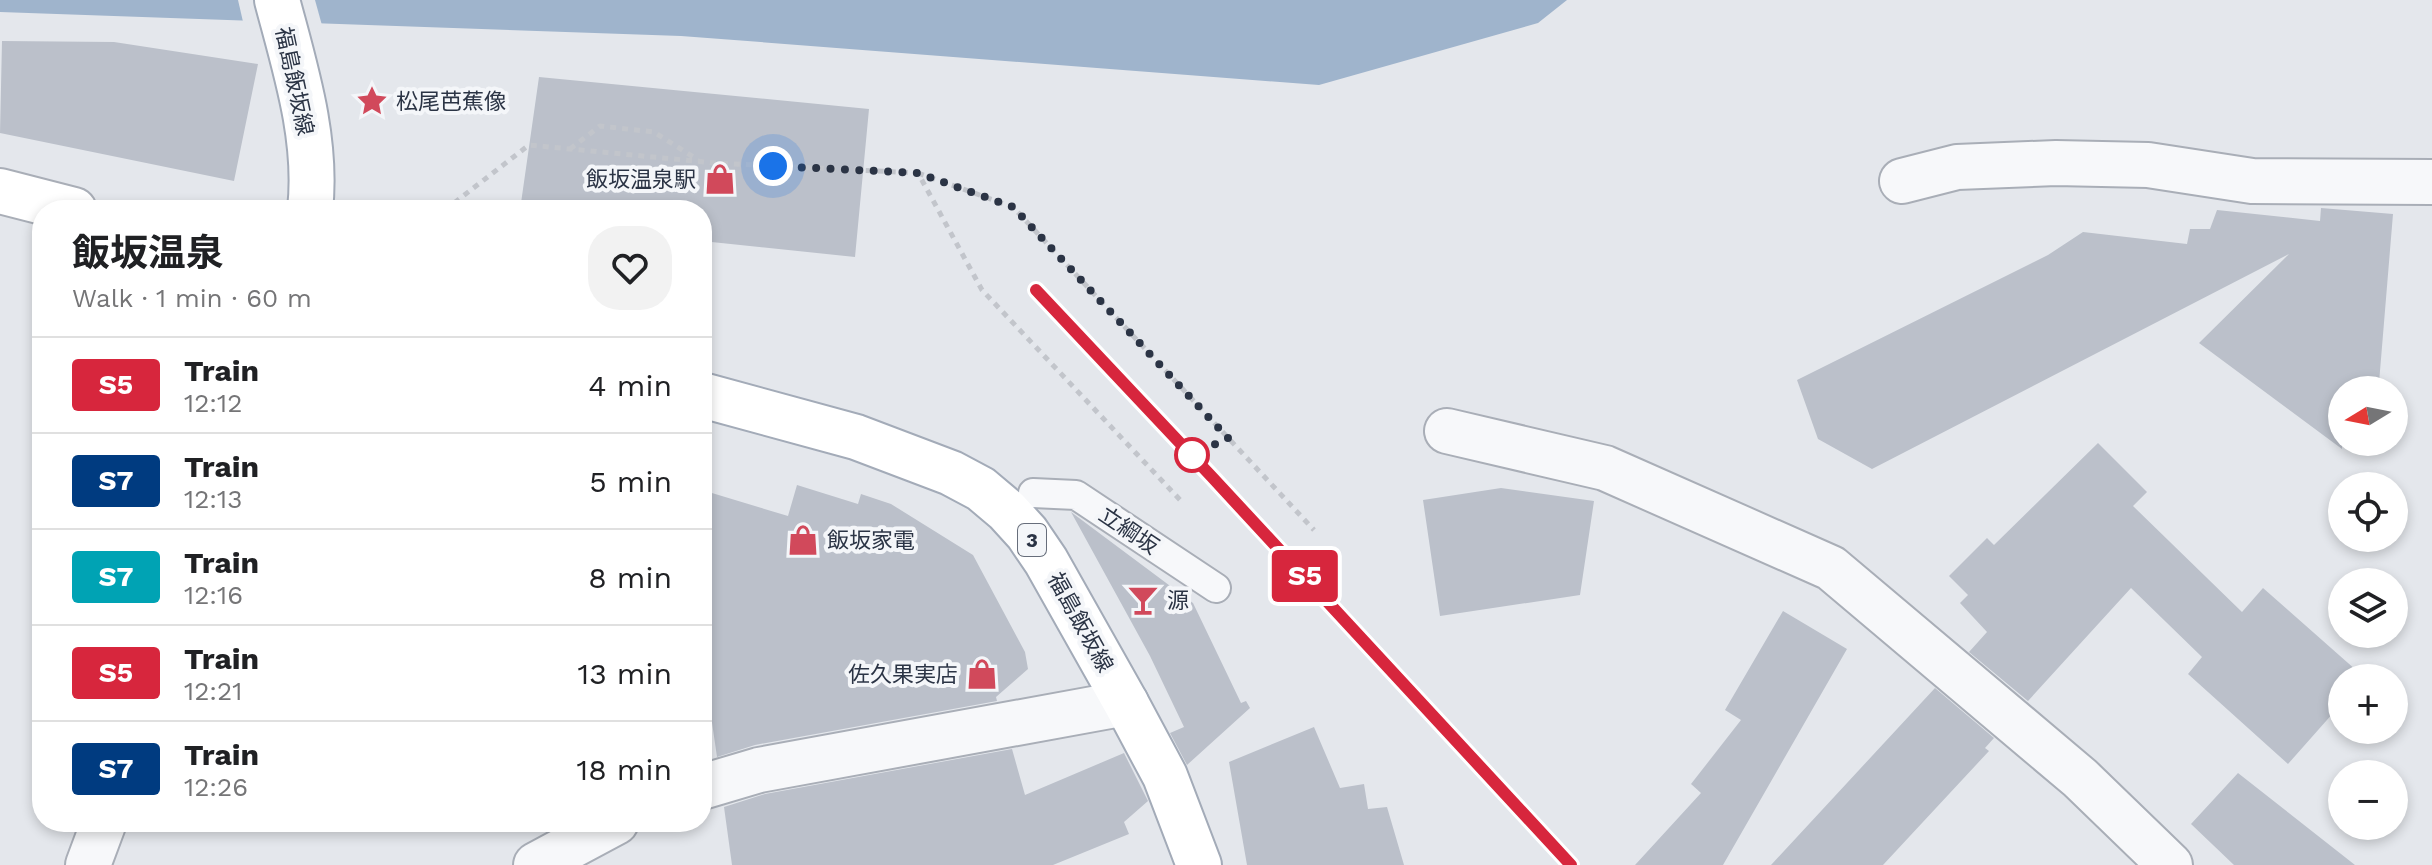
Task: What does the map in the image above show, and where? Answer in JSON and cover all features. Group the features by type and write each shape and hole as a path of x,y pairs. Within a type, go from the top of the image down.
{"main road":[{"name":"福島飯坂線","path":"277,0 306,113 311,200"},
{"path":"0,191 35,200"},
{"name":"福島飯坂線","path":"712,398 856,437 951,473 981,489 1027,533 1046,561 1165,776 1199,865"}],"street":[{"path":"1902,181 1957,167 2056,163 2148,165 2252,181 2432,182"},
{"path":"1447,431 1605,468 1831,568 2080,778 2170,865"},
{"path":"712,784 759,770 1126,703"},
{"path":"88,865 100,832"},
{"path":"536,865 597,832"}],"lane":[{"name":"立綱坂","path":"1033,493 1076,495 1216,588"}],"path":[{"path":"570,149 600,126 654,132 699,161"},
{"path":"458,200 529,145 699,161 918,173 1013,207 1314,530"},
{"path":"918,173 982,290 1186,506"}],"water":[{"path":"0,0 1567,0 1538,23 1319,85 681,36 0,12"}],"pier":[{"path":"238,0 315,0 323,29 244,26"}],"building":[{"path":"2,41 114,42 258,64 234,181 0,133"},
{"path":"539,77 869,109 855,257 712,242 712,200 521,200"},
{"path":"2321,208 2393,214 2380,376 2328,376 2328,439 2199,343 2289,254 1872,469 1818,439 1797,380 2048,255 2083,232 2187,244 2190,229 2210,229 2217,210 2320,221"},
{"path":"2098,443 2147,492 2133,506 2242,612 2263,588 2349,664 2328,664 2328,719 2288,764 2188,674 2202,657 2131,588 2028,701 1969,652 1987,632 1960,603 1968,595 1949,576 1987,538 1994,545"},
{"path":"797,485 858,504 861,494 891,504 973,555 1025,652 1028,669 996,697 997,701 755,745 717,757 712,723 712,493 788,516"},
{"path":"1501,488 1594,501 1580,595 1440,616 1423,500"},
{"path":"1071,512 1193,603 1241,703 1246,701 1250,708 1187,765 1170,733 1184,727 1150,656"},
{"path":"1783,611 1847,649 1723,865 1635,865 1701,793 1691,784 1741,720 1725,710"},
{"path":"1935,688 1994,738 1985,748 1989,751 1883,865 1771,865"},
{"path":"1314,727 1340,788 1364,784 1368,809 1387,807 1404,865 1247,865 1229,762"},
{"path":"1012,749 1025,795 1124,753 1148,801 1124,822 1129,834 1053,865 732,865 724,807 765,794"},
{"path":"2238,773 2355,865 2234,865 2191,824"}],"railway":[{"path":"1036,290 1571,865"}],"train":[{"name":"S5","path":"1036,290 1571,865"}],"place":[{"name":"松尾芭蕉像","path":"372,101"},
{"name":"飯坂温泉駅","path":"720,179"},
{"name":"飯坂家電","path":"803,540"},
{"name":"源","path":"1143,600"},
{"name":"佐久果実店","path":"982,674"}],"route":[{"path":"773,166 918,173 1013,207 1228,438 1192,455"}]}
